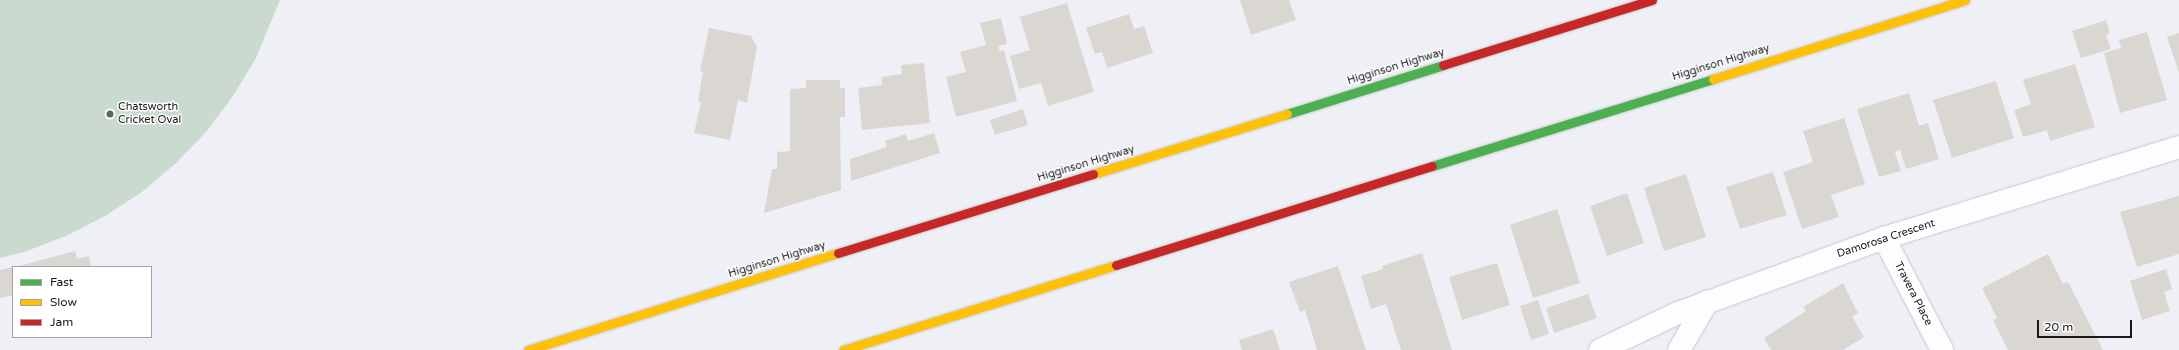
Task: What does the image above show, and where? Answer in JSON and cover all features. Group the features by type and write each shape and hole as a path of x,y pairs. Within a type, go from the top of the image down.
{"highway":[{"name":"Higginson Highway","path":"528,350 1652,0"},
{"name":"Higginson Highway","path":"843,350 1965,0"}],"street":[{"name":"Damorosa Crescent","path":"1600,350 1678,313 1884,238 2179,147"},
{"name":"Travera Place","path":"1884,238 1942,350"},
{"path":"1679,350 1707,302"}],"green space":[{"name":"Chatsworth Cricket Oval","path":"0,0 280,0 256,58 233,96 207,131 176,163 142,192 105,216 66,236 24,252 0,258"}],"building":[{"path":"1240,0 1289,0 1296,20 1251,35"},
{"path":"1067,3 1094,92 1048,106 1041,83 1019,89 1010,56 1030,50 1020,17"},
{"path":"1129,14 1134,29 1144,26 1153,53 1107,68 1102,52 1095,54 1086,28"},
{"path":"1001,18 1007,44 998,46 1000,51 1004,50 1017,101 956,117 946,77 966,72 960,52 986,45 980,23"},
{"path":"2106,20 2110,33 2106,35 2111,49 2081,58 2072,31"},
{"path":"709,28 751,36 757,47 747,103 738,100 730,140 694,133 701,102 698,101 703,72 700,71"},
{"path":"2147,32 2167,100 2120,113 2104,53 2121,48 2119,40"},
{"path":"2179,33 2179,73 2167,37"},
{"path":"924,63 930,123 862,130 858,88 882,85 882,77 902,74 901,65"},
{"path":"2075,64 2095,127 2050,141 2047,130 2023,137 2014,110 2031,104 2023,80"},
{"path":"806,80 840,80 840,88 845,88 845,117 840,117 841,190 764,213 772,169 777,169 777,152 790,151 790,89 806,88"},
{"path":"1996,81 2014,138 1952,158 1933,100"},
{"path":"1909,93 1919,126 1928,123 1939,159 1906,169 1900,150 1895,152 1901,171 1879,177 1857,109"},
{"path":"1023,109 1028,125 995,135 990,120"},
{"path":"1844,118 1865,184 1831,195 1839,217 1802,229 1783,172 1813,162 1803,131"},
{"path":"934,133 940,153 851,181 850,159 887,147 885,141 906,134 908,141"},
{"path":"1773,172 1787,215 1740,229 1726,187"},
{"path":"1686,174 1706,237 1664,251 1644,188"},
{"path":"1627,193 1644,243 1607,256 1590,206"},
{"path":"2179,196 2179,254 2137,267 2120,212"},
{"path":"1557,209 1580,283 1533,298 1510,225"},
{"path":"75,251 77,259 89,256 91,266 19,266"},
{"path":"1422,253 1452,350 1401,350 1386,304 1371,309 1361,276 1383,269 1382,266"},
{"path":"2048,254 2063,284 2068,282 2103,350 2008,350 1993,320 1997,318 1982,288"},
{"path":"1497,263 1510,305 1462,320 1449,277"},
{"path":"1338,266 1366,350 1317,350 1305,310 1300,312 1289,282"},
{"path":"12,267 12,295 0,298 0,270"},
{"path":"2166,269 2172,289 2164,292 2170,311 2142,320 2130,281"},
{"path":"1843,283 1858,313 1852,317 1864,337 1843,350 1771,350 1764,338 1806,311 1803,307"},
{"path":"1588,294 1597,318 1554,333 1546,308"},
{"path":"1538,300 1549,334 1531,340 1520,306"},
{"path":"1273,329 1280,350 1242,350 1239,340"}],"traffic: fast":[{"path":"1287,114 1443,65"},
{"path":"1432,166 1713,79"}],"traffic: slow":[{"path":"1713,79 1965,0"},
{"path":"1093,174 1287,114"},
{"path":"528,350 838,253"},
{"path":"843,350 1116,265"}],"traffic: jam":[{"path":"1443,65 1652,0"},
{"path":"1116,265 1432,166"},
{"path":"838,253 1093,174"}],"place":[{"name":"Chatsworth Cricket Oval","path":"110,114"}]}
